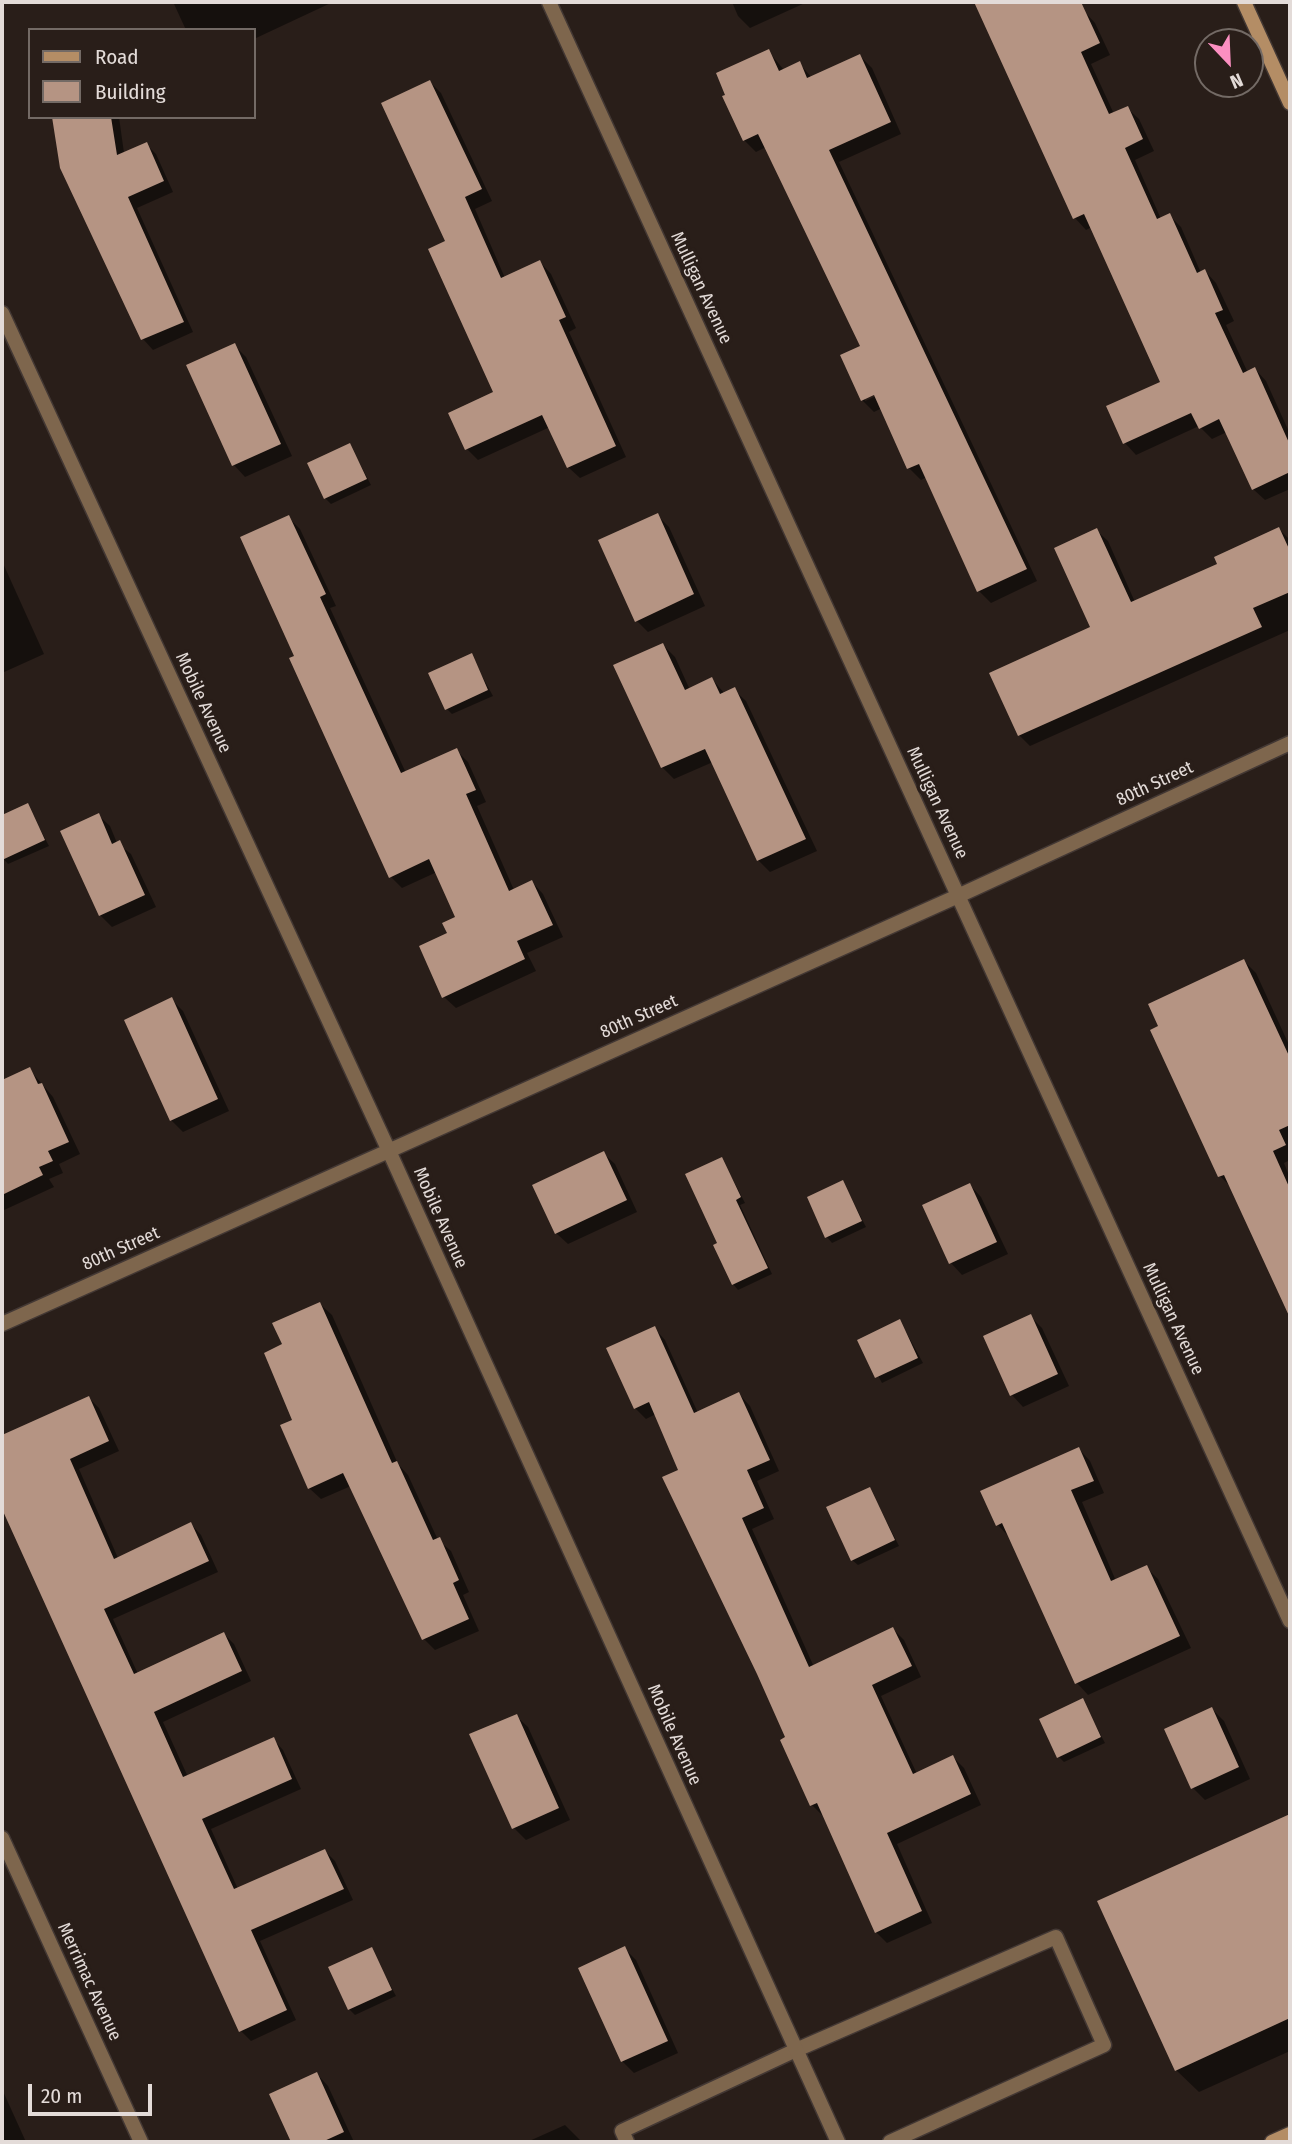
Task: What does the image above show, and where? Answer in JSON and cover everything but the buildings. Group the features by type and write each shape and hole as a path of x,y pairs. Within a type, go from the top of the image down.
{"street":[{"name":"Mulligan Avenue","path":"549,2 1290,1620"},
{"path":"1244,2 1290,103"},
{"name":"Mobile Avenue","path":"2,313 389,1151 838,2142"},
{"name":"80th Street","path":"2,1324 958,896 1290,743"},
{"name":"Merrimac Avenue","path":"2,1838 141,2142"},
{"path":"627,2142 622,2131 796,2050 1056,1937 1104,2045 890,2142"},
{"path":"1272,2142 1290,2134"}]}
